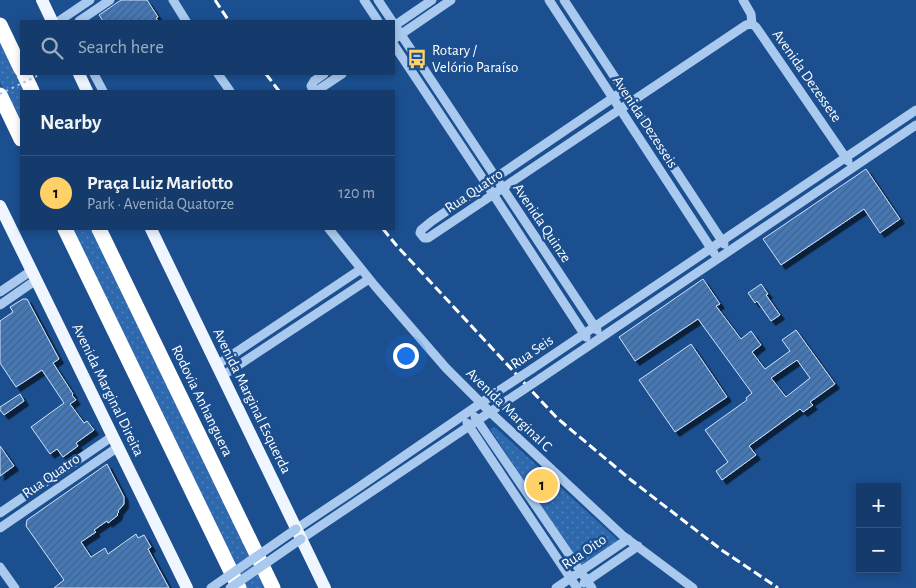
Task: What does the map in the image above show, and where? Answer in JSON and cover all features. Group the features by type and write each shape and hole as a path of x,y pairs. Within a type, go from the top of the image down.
{"highway":[{"path":"0,25 20,67"},
{"path":"24,75 32,90"},
{"path":"0,94 20,136"},
{"path":"65,230 239,588"},
{"name":"Rodovia Anhanguera","path":"99,230 273,588"}],"main road":[{"path":"42,0 60,20"},
{"path":"79,75 87,90"},
{"name":"Avenida Marginal Direita","path":"0,206 187,588"},
{"name":"Avenida Marginal Esquerda","path":"151,230 325,588"}],"street":[{"path":"60,20 90,0"},
{"path":"80,20 110,0"},
{"path":"173,0 185,20"},
{"path":"364,0 377,20"},
{"name":"Avenida Quinze","path":"378,0 390,20"},
{"path":"395,23 432,0"},
{"path":"397,36 451,0"},
{"name":"Avenida Dezesseis","path":"549,0 718,258"},
{"name":"Avenida Dezesseis","path":"564,0 728,251"},
{"name":"Avenida Dezessete","path":"742,0 751,14 752,24 756,27 853,167"},
{"name":"Rua Quatro","path":"623,91 432,221 420,232 424,238 428,238 439,231 746,25 752,24"},
{"name":"Avenida Quinze","path":"397,36 496,177 602,337"},
{"name":"Avenida Quinze","path":"395,47 590,344"},
{"path":"95,75 102,90"},
{"path":"219,75 229,90"},
{"path":"313,90 311,86 314,81 323,75"},
{"path":"318,90 340,75"},
{"name":"Rua Seis","path":"230,588 299,534 462,416 916,110"},
{"name":"Rua Seis","path":"211,588 478,421 916,125"},
{"path":"837,164 844,173"},
{"path":"432,221 439,231"},
{"name":"Avenida Marginal C","path":"330,230 446,368 490,412 628,539 692,588"},
{"path":"220,370 361,269"},
{"path":"0,292 34,276"},
{"path":"0,305 34,276"},
{"path":"220,370 369,278"},
{"path":"471,410 590,585"},
{"path":"462,416 578,588"},
{"name":"Rua Quatro","path":"0,513 115,441"},
{"name":"Rua Quatro","path":"0,528 115,441"},
{"name":"Rua Oito","path":"556,588 628,539"},
{"name":"Rua Oito","path":"578,588 590,585 638,546"},
{"path":"0,567 14,588"}],"path":[{"path":"0,94 39,75"}],"shaded area":[{"path":"0,38 26,90 20,90 20,124 0,82"},
{"path":"71,230 92,230 266,588 246,588"},
{"path":"494,427 619,541 581,567 490,429"}],"building":[{"path":"121,0 147,0 158,17 156,18 157,20 102,20 99,15"},
{"path":"866,169 900,219 880,233 864,209 781,265 763,239"},
{"path":"703,279 720,304 716,306 741,339 751,331 761,345 752,352 765,369 790,351 782,340 796,330 835,384 810,402 813,405 803,412 800,409 749,446 756,455 722,480 716,471 728,462 705,430 747,400 746,398 752,393 698,319 635,361 619,337","holes":["797,360 810,378 786,397 771,378"]},
{"path":"761,284 780,315 771,321 757,301 755,303 748,293"},
{"path":"23,299 27,299 59,359 53,363 76,400 70,404 84,423 87,421 94,430 76,443 78,446 63,457 57,449 50,454 31,427 64,403 42,370 16,387 0,363 0,321 13,312 10,307"},
{"path":"691,344 727,397 675,432 639,380"},
{"path":"20,394 24,401 4,415 0,407"},
{"path":"0,446 14,466 0,476"},
{"path":"107,464 124,497 124,504 118,511 118,515 94,530 96,532 81,542 91,557 105,548 108,554 136,534 138,538 144,535 151,547 148,549 169,588 54,588 64,580 26,526 27,520"}],"railway":[{"path":"215,0 228,20"},
{"path":"267,75 278,90"},
{"path":"384,230 557,418 631,480 723,551 778,588"}],"place":[{"name":"Rotary / Velório Paraíso","path":"417,59"},
{"name":"Praça Luiz Mariotto","path":"542,485"}]}
